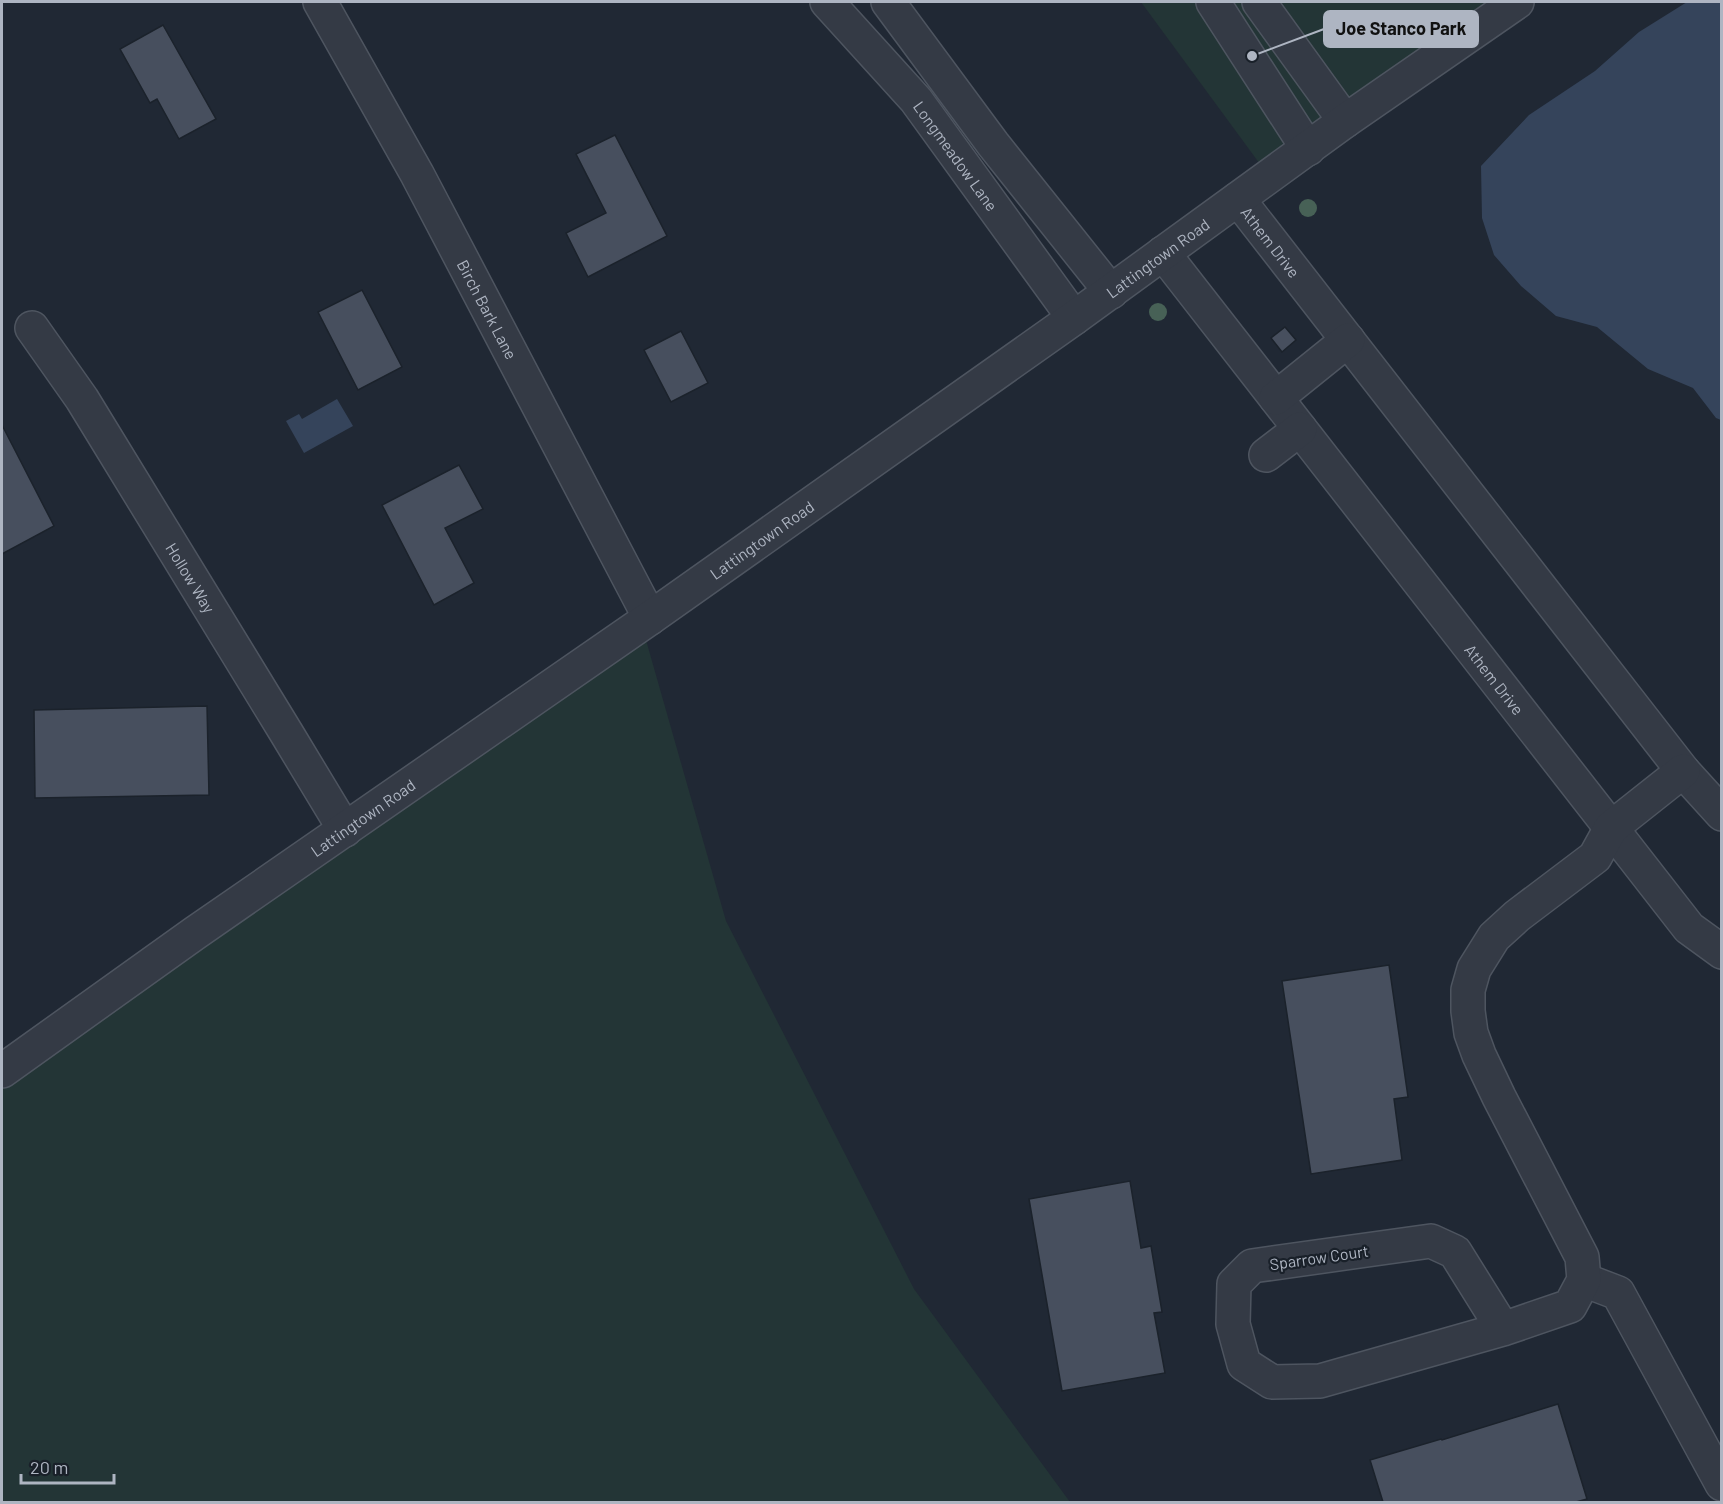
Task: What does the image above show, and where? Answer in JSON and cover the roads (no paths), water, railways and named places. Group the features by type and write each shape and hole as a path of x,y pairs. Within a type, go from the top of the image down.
{"street":[{"name":"Birch Bark Lane","path":"320,2 417,174 651,618"},
{"name":"Longmeadow Lane","path":"827,2 916,100 1074,318"},
{"path":"888,2 993,144 1111,292"},
{"path":"1213,2 1308,149"},
{"path":"1258,2 1345,122"},
{"name":"Lattingtown Road","path":"2,1071 195,933 651,618 1516,2"},
{"name":"Athem Drive","path":"1238,199 1683,771 1722,814"},
{"name":"Athem Drive","path":"1163,253 1689,928 1722,952"},
{"name":"Hollow Way","path":"32,328 82,399 345,830"},
{"path":"1276,398 1348,340"},
{"path":"1266,455 1300,429"},
{"path":"1683,771 1611,828 1595,857 1517,916 1494,937 1474,969 1468,990 1468,1011 1471,1033 1479,1055 1581,1257 1584,1280 1618,1293 1722,1484"},
{"name":"Sparrow Court","path":"1503,1329 1455,1252 1431,1241 1252,1266 1234,1284 1233,1324 1244,1364 1272,1382 1320,1381 1503,1329 1570,1306 1584,1280"}],"water":[{"path":"1687,2 1721,2 1721,420 1716,418 1693,388 1648,369 1597,327 1556,316 1521,286 1494,255 1482,218 1481,166 1529,115 1595,71 1639,32"},
{"path":"337,399 353,426 304,453 286,421 299,414 302,419"}],"place":[{"name":"Joe Stanco Park","path":"1252,56"}]}
